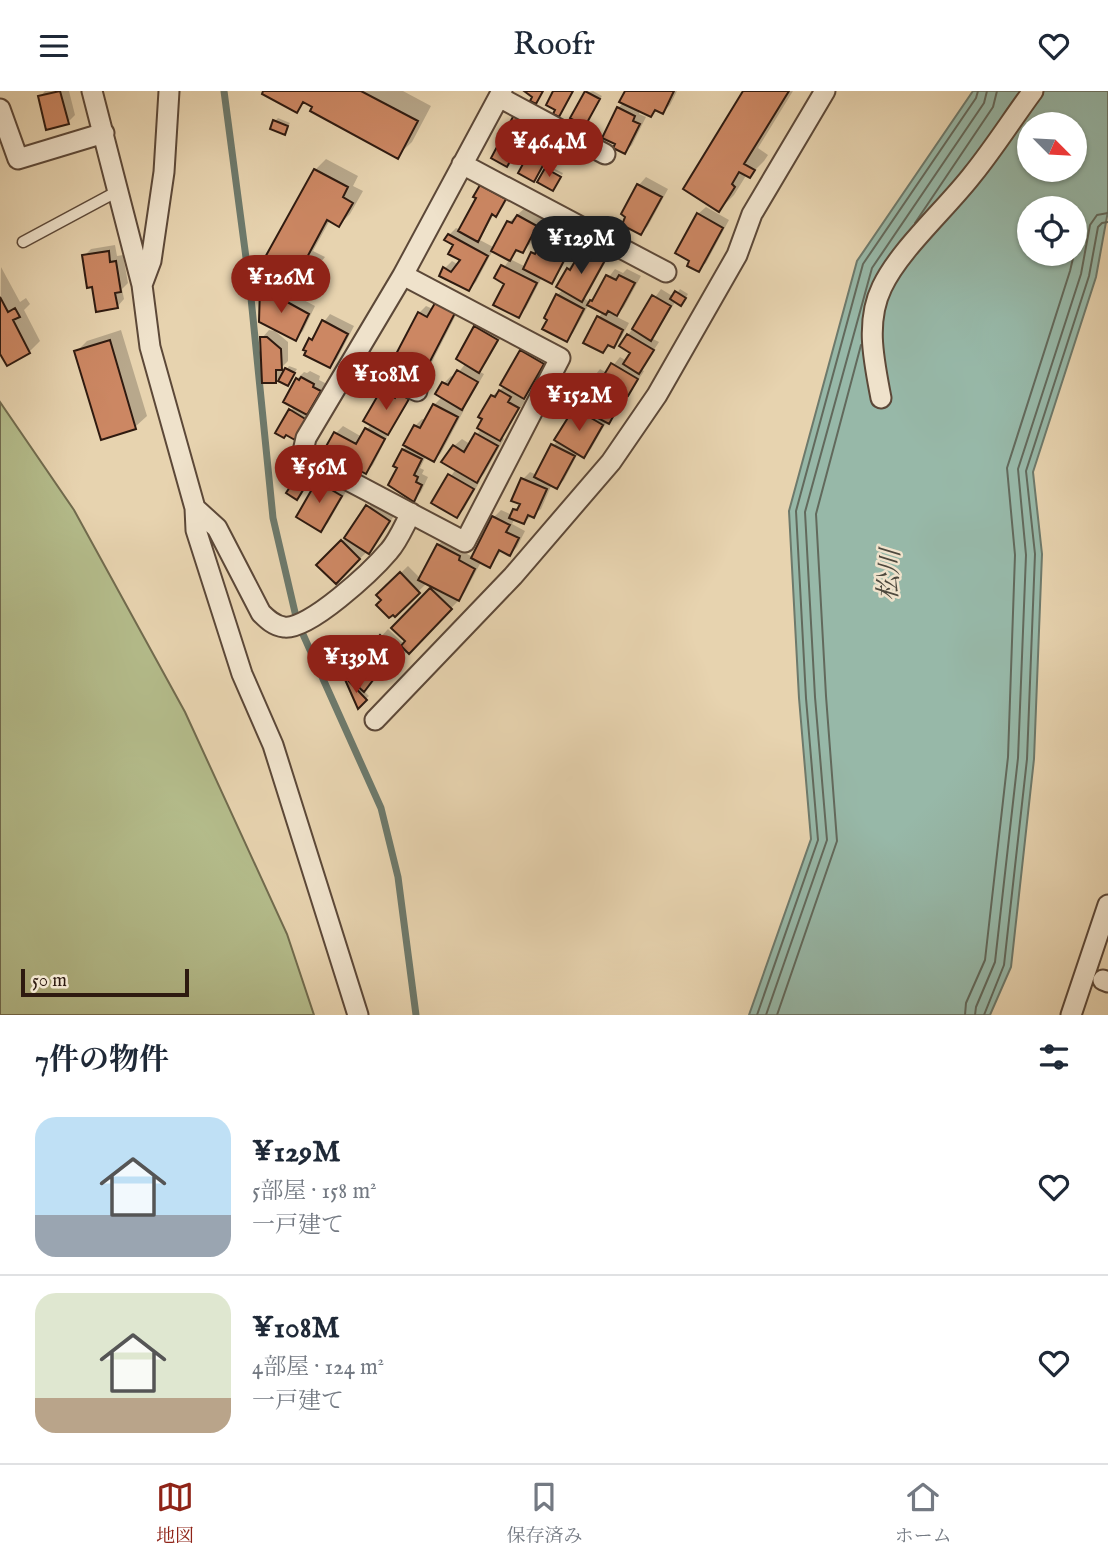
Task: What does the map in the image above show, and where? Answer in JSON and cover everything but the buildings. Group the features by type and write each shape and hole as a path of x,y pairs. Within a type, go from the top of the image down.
{"street":[{"path":"92,91 142,285 150,347 195,507 196,530 242,674 274,745 358,1015"},
{"path":"142,285 150,261 164,172 169,91"},
{"path":"375,720 513,576 611,463 657,395 737,255 752,214 825,91"},
{"path":"881,398 872,355 872,326 881,288 895,266 974,173 1033,91"},
{"path":"403,275 559,358 465,542 302,456 306,438 403,275 500,94 606,154"},
{"path":"0,109 18,159 104,133"},
{"path":"462,164 666,272"},
{"path":"353,360 416,391"},
{"path":"195,507 217,528 261,613 284,628 302,625 369,571 391,549 411,513"},
{"path":"1071,1015 1108,905"}],"lane":[{"path":"23,242 118,191"}],"green space":[{"path":"0,402 74,510 185,712 287,934 314,1015 0,1015"}],"water":[{"name":"松川","path":"973,91 1108,91 1108,211 1096,277 1033,472 1042,554 1034,759 1011,967 990,1015 749,1015 811,839 799,698 789,511 857,261"}],"waterway":[{"path":"224,91 250,288 273,518 297,621 381,808 398,877 416,1015"}]}
